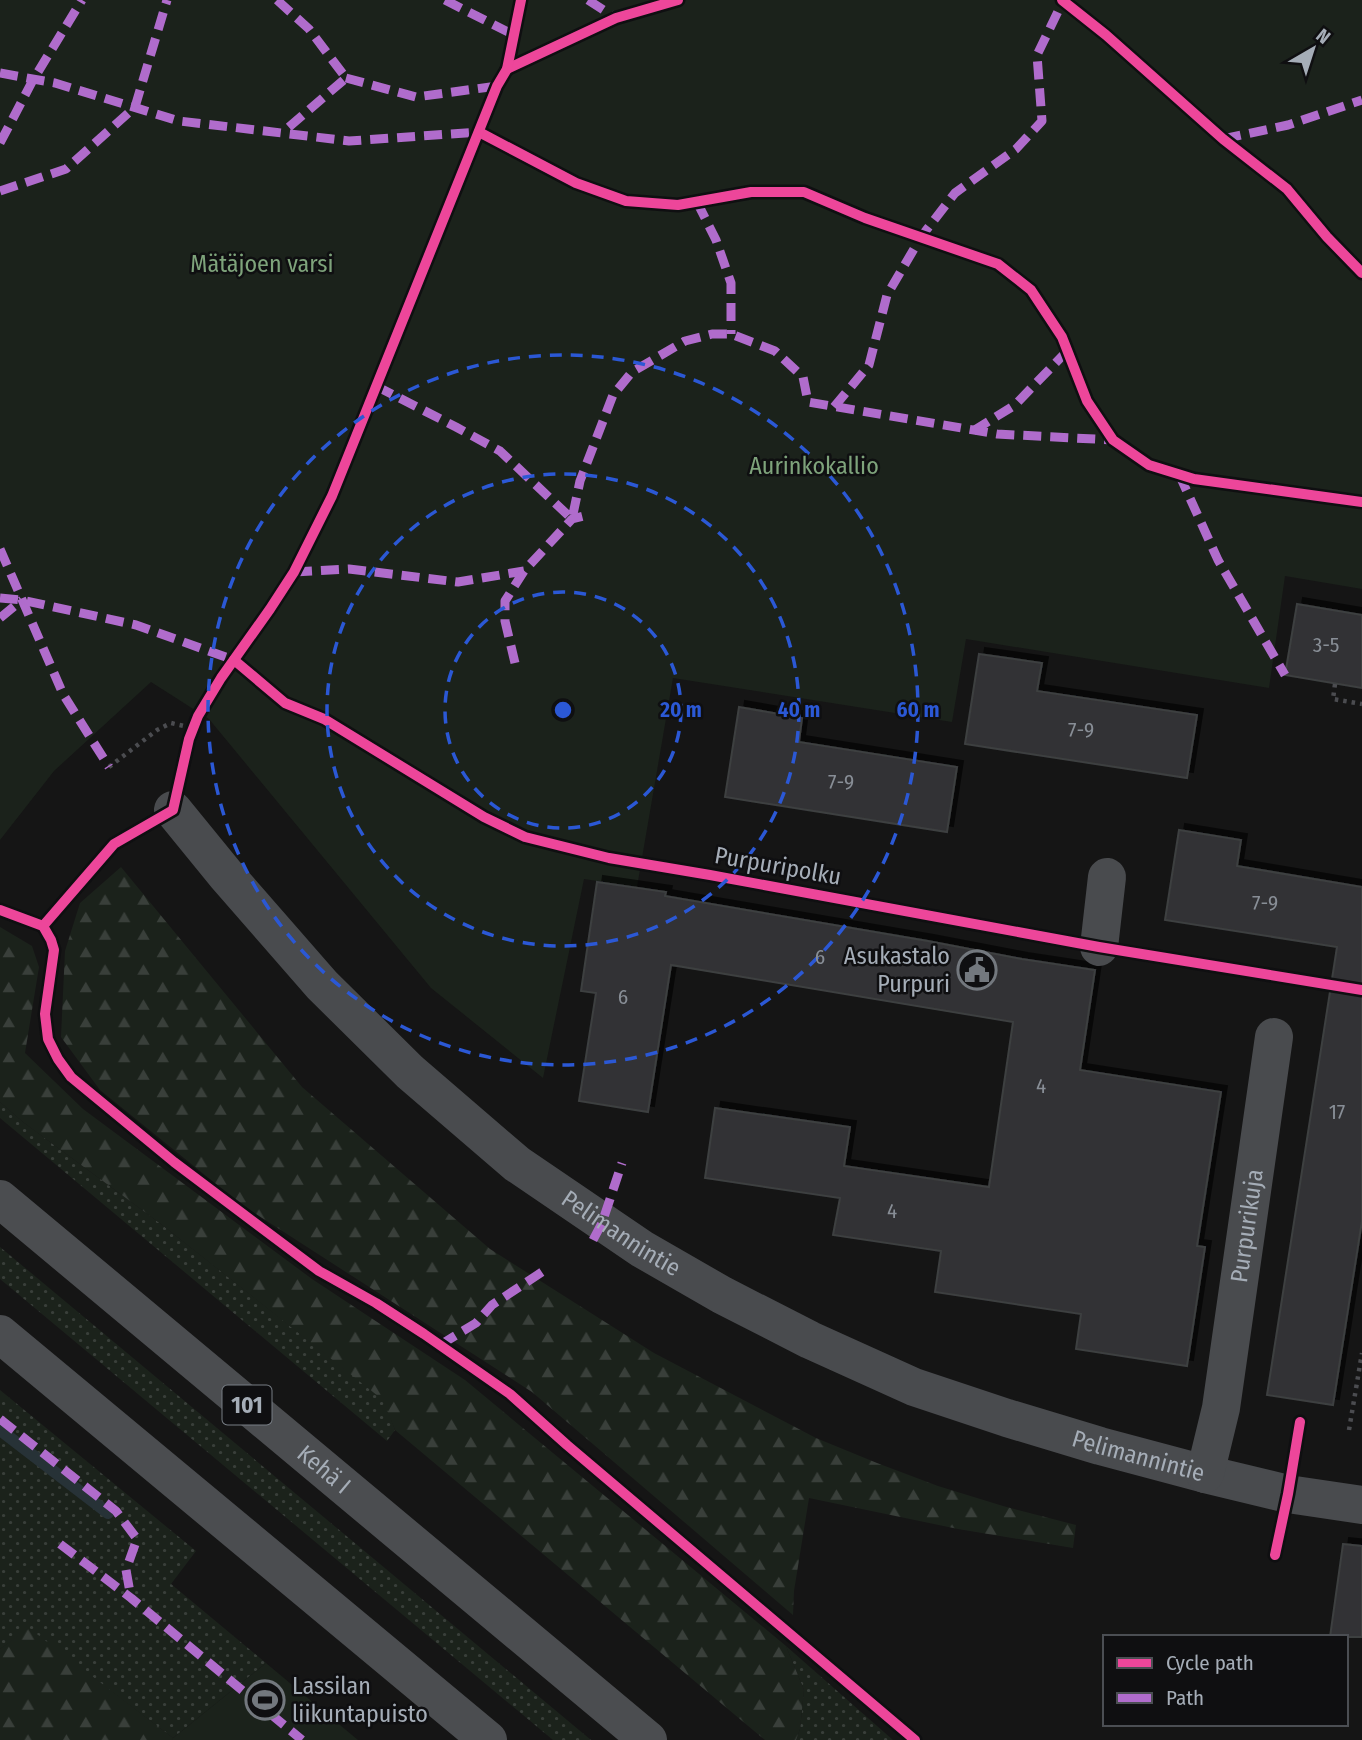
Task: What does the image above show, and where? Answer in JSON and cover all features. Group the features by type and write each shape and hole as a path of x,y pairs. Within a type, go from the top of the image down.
{"highway":[{"name":"Kehä I","path":"0,1199 648,1740"},
{"path":"0,1334 488,1740"}],"street":[{"name":"Pelimannintie","path":"173,810 322,985 410,1072 517,1164 642,1249 722,1295 914,1387 1087,1442 1205,1474 1288,1493 1362,1505"},
{"path":"1099,947 1107,877"},
{"name":"Purpurikuja","path":"1205,1474 1221,1408 1274,1037"}],"path":[{"path":"1335,684 1333,699 1362,704"},
{"path":"109,767 157,730 171,723 191,733 198,716"},
{"path":"1349,1430 1362,1353"}],"green space":[{"path":"0,0 1362,0 1362,589 1285,576 1269,688 966,639 952,722 673,678 637,887 584,879 543,1078 431,988 209,719 151,682 54,771 0,840"},
{"path":"121,867 302,1087 490,1249 654,1353 816,1438 938,1486 1076,1525 1073,1548 958,1529 809,1498 794,1591 793,1615 532,1392 242,1205 100,1090 61,1037 65,951 80,903"},
{"path":"0,927 32,946 39,967 25,1053 83,1109 312,1279 465,1380 786,1646 804,1690 800,1729 796,1740 765,1740 395,1430 383,1400 161,1224 0,1102"},
{"path":"0,1102 161,1224 384,1400 395,1430 387,1441 0,1118"},
{"path":"0,1247 591,1740 553,1740 0,1279"},
{"path":"0,1390 196,1551 171,1584 266,1663 173,1738 29,1629 0,1649"},
{"path":"29,1628 173,1738 220,1740 0,1740 0,1649"},
{"path":"786,1646 893,1740 796,1740 800,1729 804,1690"},
{"name":"Lassilan liikuntapuisto","path":"266,1663 358,1740 172,1740 173,1738"}],"building":[{"path":"1297,604 1362,615 1362,688 1285,675"},
{"path":"979,654 1042,663 1037,691 1197,715 1187,778 965,744"},
{"path":"739,707 802,718 799,742 957,767 947,832 725,797"},
{"path":"1179,830 1241,840 1237,866 1362,887 1362,1221 1333,1405 1267,1395 1337,947 1165,920"},
{"path":"597,882 666,892 665,896 1095,970 1080,1070 1221,1092 1197,1246 1205,1247 1187,1366 1076,1349 1081,1314 935,1292 941,1251 833,1235 840,1198 705,1178 715,1108 850,1127 844,1166 989,1187 1013,1022 671,965 648,1112 579,1101 596,993 581,991"},
{"path":"1343,1544 1362,1546 1362,1637 1330,1635"}],"waterway":[{"path":"0,1430 108,1513"}],"marked path":[{"path":"0,143 33,80 82,0"},
{"path":"0,191 66,169 135,107 167,0"},
{"path":"277,0 309,29 346,78 282,133"},
{"path":"445,0 514,35"},
{"path":"588,0 616,18"},
{"path":"834,407 869,365 887,295 921,237 955,193 1016,149 1042,121 1037,55 1063,1"},
{"path":"0,73 55,83 179,121 349,141 479,132"},
{"path":"346,78 416,97 497,86"},
{"path":"1223,139 1288,125 1362,100"},
{"path":"697,202 716,240 731,283 731,334"},
{"path":"376,386 500,451 572,519 580,481 613,395 632,372 685,341 712,334 731,334 775,351 803,377 808,402 997,434 1113,440"},
{"path":"973,431 1015,405 1067,351"},
{"path":"1179,474 1218,560 1285,675"},
{"path":"515,663 505,621 505,601 524,571 572,519 584,516"},
{"path":"0,549 63,694 109,767"},
{"path":"294,572 349,569 458,582 524,571"},
{"path":"0,598 22,600 136,625 234,660"},
{"path":"0,618 22,600"},
{"path":"593,1240 602,1223 622,1163"},
{"path":"440,1345 476,1323 492,1305 542,1272"},
{"path":"0,1419 116,1511 137,1539 126,1570 131,1598"},
{"path":"60,1544 131,1598 302,1740"}],"cycle path":[{"path":"43,926 114,844 173,810 189,739 198,716 294,572 332,496 497,86 507,69 521,0"},
{"path":"507,69 616,18 678,0"},
{"path":"1062,0 1106,35 1223,139 1287,189 1327,237 1362,273"},
{"path":"479,132 576,183 626,201 678,205 751,192 804,192 865,218 998,264 1031,290 1062,337 1087,401 1113,440 1149,465 1194,479 1362,502"},
{"name":"Purpuripolku","path":"234,660 285,703 324,719 484,817 525,837 609,858 1099,947 1362,990"},
{"path":"0,910 43,926 51,940 54,950 45,1014 48,1039 71,1077 174,1162 319,1271 376,1303 510,1394 915,1740"},
{"path":"1275,1555 1300,1422"}],"place":[{"name":"Asukastalo Purpuri","path":"977,970"},
{"name":"Lassilan liikuntapuisto","path":"265,1700"}],"park label":[{"name":"Mätäjoen varsi","path":"262,264"},
{"name":"Aurinkokallio","path":"814,466"}]}
